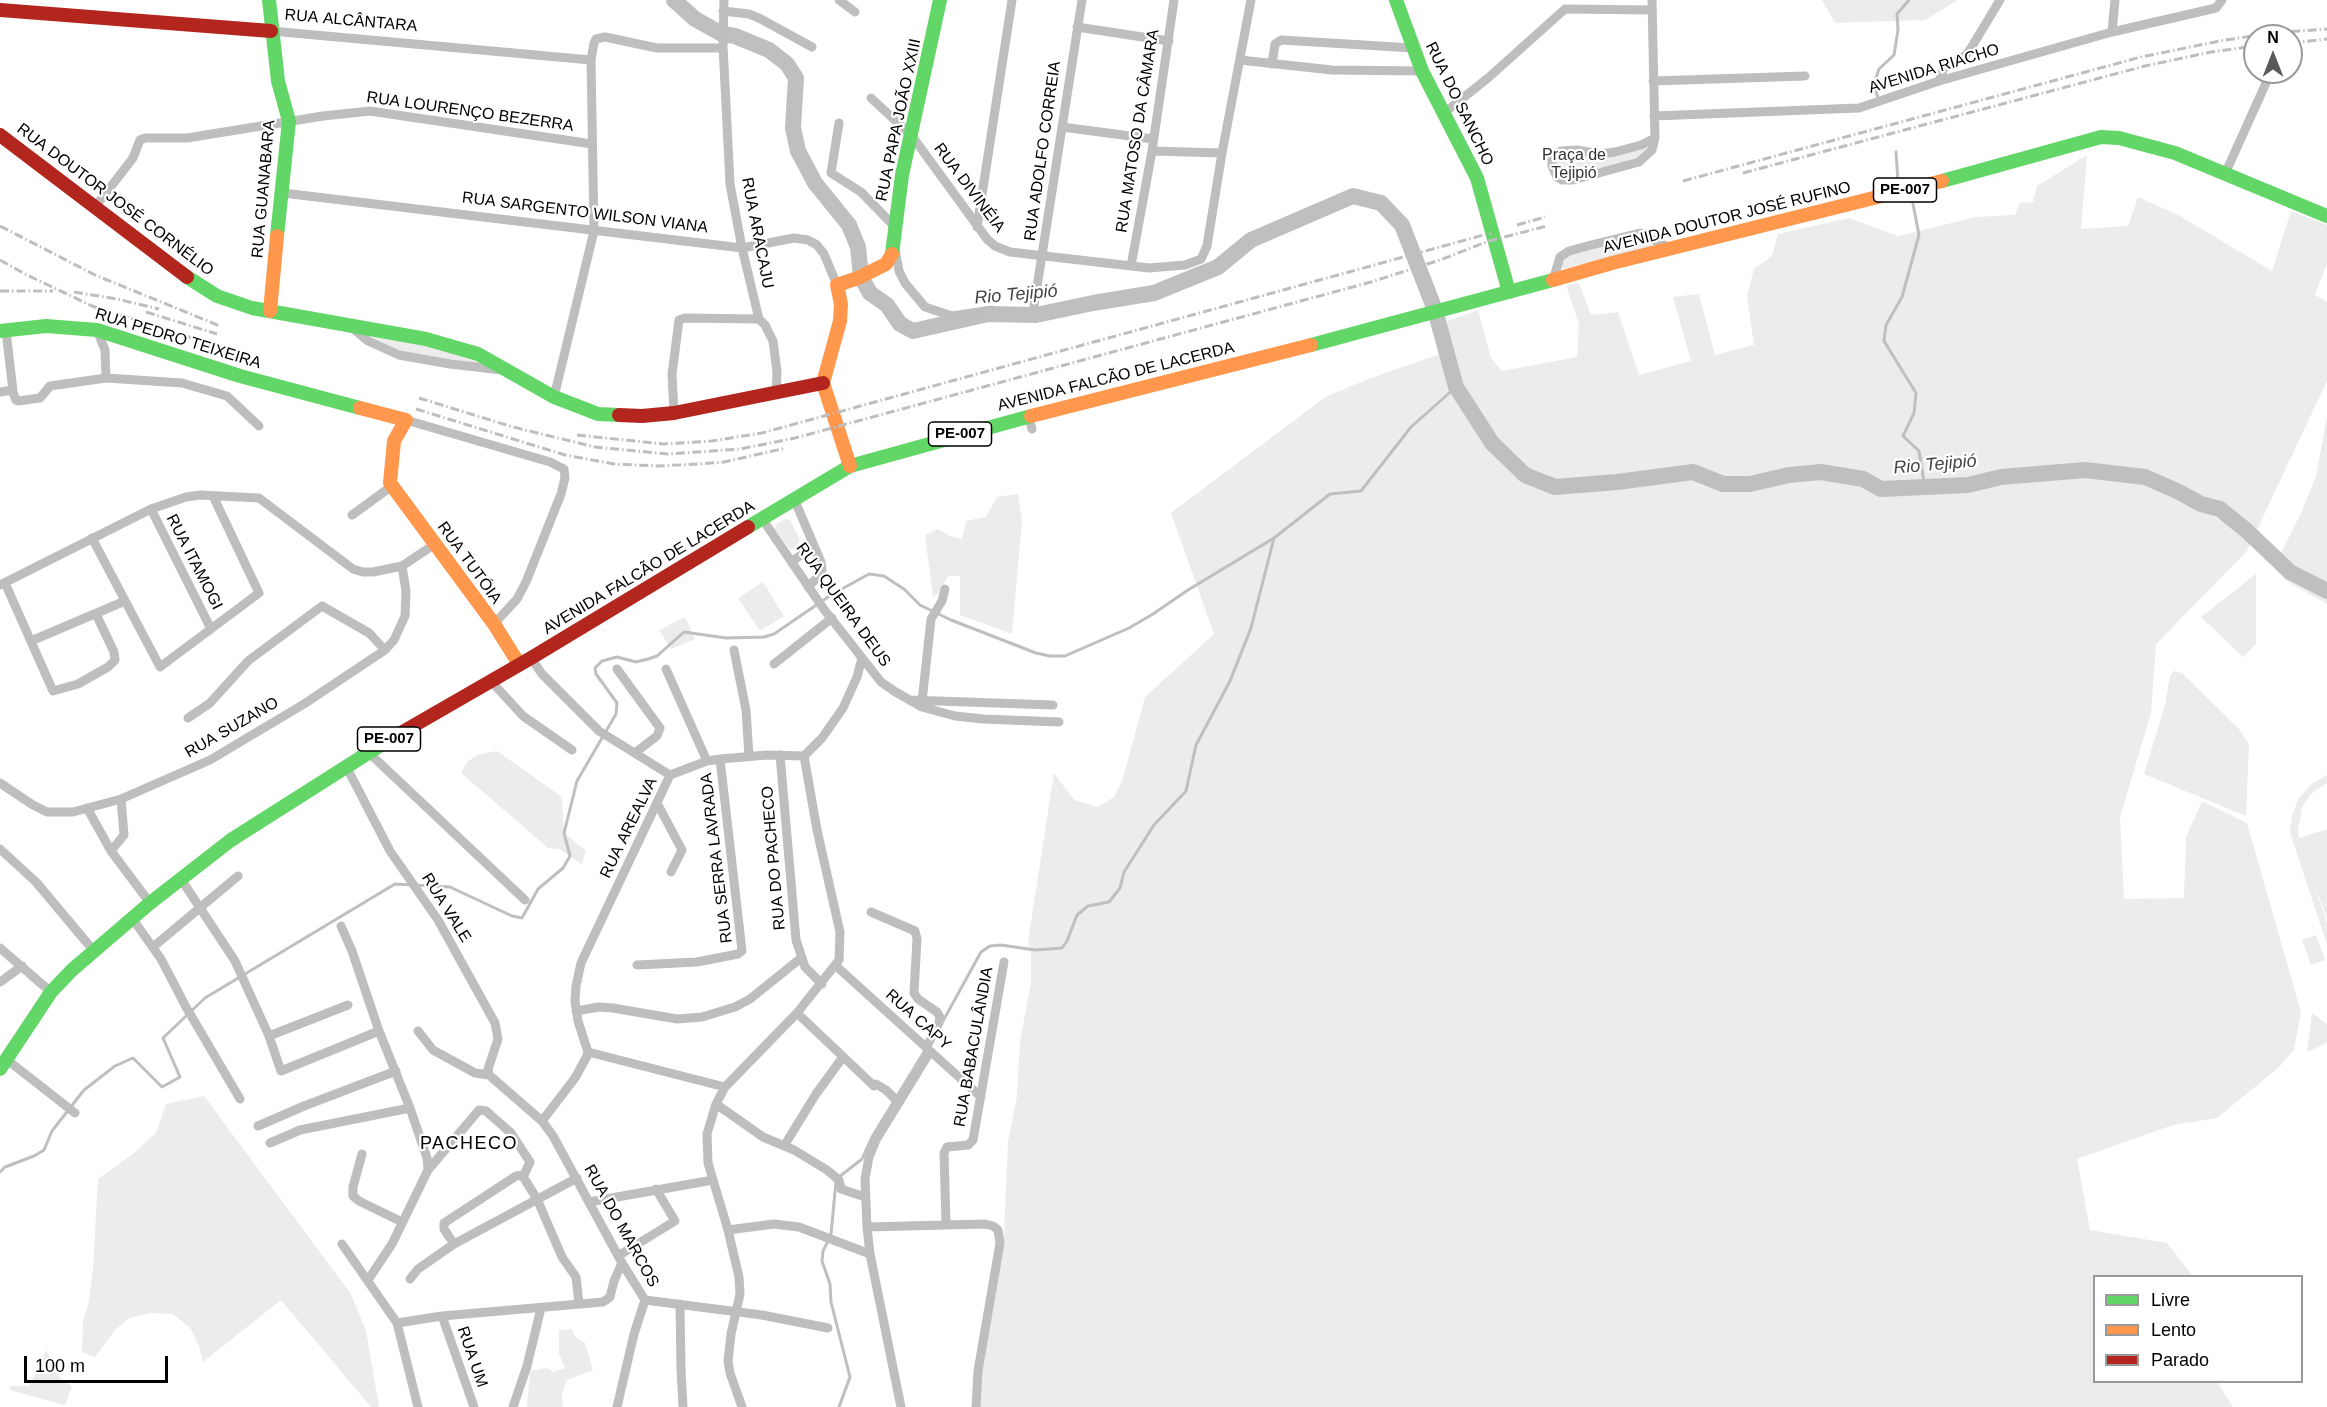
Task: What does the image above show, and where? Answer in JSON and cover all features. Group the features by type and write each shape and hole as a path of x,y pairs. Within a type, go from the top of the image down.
{"street":[{"name":"RUA GUANABARA","path":"269,0 278,81 289,121 270,311"},
{"name":"RUA ARACAJU","path":"724,0 723,47 730,184 759,319 769,331 773,341 777,372 776,394"},
{"path":"839,0 855,12"},
{"name":"RUA PAPA JOÃO XXIII","path":"837,285 858,278 886,264 894,246 898,196 940,0"},
{"path":"977,226 1012,0"},
{"name":"RUA ADOLFO CORREIA","path":"1034,306 1082,0"},
{"name":"RUA MATOSO DA CÂMARA","path":"1131,266 1152,151 1174,0"},
{"path":"1152,151 1222,153 1251,0"},
{"name":"RUA DO SANCHO","path":"1396,0 1422,71 1477,178 1509,292"},
{"path":"1939,81 1944,69 1971,48 2000,0"},
{"path":"2112,32 2115,0"},
{"name":"AVENIDA RIACHO","path":"1654,116 1848,109 1871,105 1939,81 2219,4"},
{"path":"1444,113 1488,78 1565,5 1652,5 1655,138 1653,150 1645,159 1573,180 1562,180 1557,177 1552,166 1552,159 1561,151 1577,150 1600,154 1615,152 1641,145 1655,138"},
{"name":"RUA ALCÂNTARA","path":"0,10 271,31 591,60"},
{"path":"723,13 749,14 812,47"},
{"path":"1077,27 1169,41"},
{"path":"554,397 594,231 591,60 594,43 601,38 657,48 723,47"},
{"path":"1272,64 1275,44 1281,40 1413,48"},
{"path":"1240,60 1332,70 1422,71"},
{"path":"1653,81 1805,76"},
{"path":"2225,174 2266,84"},
{"name":"RUA DIVINÉIA","path":"871,98 912,136 987,239 1000,249 1010,252 1163,268 1185,265 1201,259 1207,246 1222,153"},
{"name":"RUA LOURENÇO BEZERRA","path":"95,207 132,158 141,139 187,138 289,121 370,111 592,144"},
{"path":"839,123 831,172 861,192 896,228"},
{"path":"1062,127 1153,139"},
{"name":"RUA DOUTOR JOSÉ CORNÉLIO","path":"0,135 195,284 217,296 234,303 270,311 426,339 456,347 478,354 554,397 598,414 642,416 674,413 798,390 823,382"},
{"name":"AVENIDA DOUTOR JOSÉ RUFINO","path":"1433,313 1671,248 1969,174 2101,137 2119,138 2175,153 2327,216"},
{"name":"RUA SARGENTO WILSON VIANA","path":"283,193 742,248 794,238 808,240 817,245 824,254 837,285 841,304 835,344 823,382"},
{"path":"1553,280 1560,257 1569,251 1591,245 1640,233 1671,248"},
{"name":"RUA PAPA JOÃO XXIII","path":"894,246 899,271 905,283 925,307 952,316 992,310"},
{"name":"AVENIDA FALCÃO DE LACERDA","path":"3,1064 51,992 93,950 231,840 368,752 795,501 850,466 1030,423 1433,313"},
{"path":"674,413 672,374 679,320 685,318 759,319"},
{"name":"RUA PEDRO TEIXEIRA","path":"3,331 66,326 97,330 268,384 406,420"},
{"path":"349,326 368,341 399,355 509,371"},
{"path":"97,330 105,350 106,378"},
{"path":"3,331 17,401 37,399 50,386 106,378 182,383 227,396 259,426"},
{"path":"823,382 850,466"},
{"path":"0,392 14,391"},
{"path":"352,515 391,484 394,441 406,420 564,468 565,478 561,494 526,582 517,599 494,624"},
{"name":"RUA TUTÓIA","path":"391,484 494,624 525,661"},
{"path":"92,538 160,667 259,593 213,496"},
{"path":"96,614 114,652 115,660 108,667 78,684 53,691 3,584 151,509 186,497 259,498 353,569 373,572 402,566 435,544"},
{"path":"795,501 821,562 822,570 809,589"},
{"name":"RUA ITAMOGI","path":"151,509 211,629"},
{"name":"RUA QUEIRA DEUS","path":"762,520 809,589 881,682 909,700 955,716 1059,722"},
{"path":"792,561 814,547"},
{"name":"RUA SUZANO","path":"0,783 47,812 60,813 121,799 183,773 224,752 313,698 385,650 394,640 405,616 406,591 402,566"},
{"path":"922,703 933,615 945,589"},
{"path":"31,641 125,601"},
{"path":"188,718 210,703 248,661 322,606 369,633 385,650"},
{"path":"774,664 832,618"},
{"path":"734,650 746,711 749,756"},
{"path":"742,1407 728,1361 731,1334 740,1294 739,1277 713,1180 706,1147 707,1134 716,1104 726,1087 822,984 835,965 841,950 840,932 817,830 804,756 822,738 843,708 857,677 862,658"},
{"path":"525,661 603,734 636,752 670,775"},
{"path":"617,669 660,728 657,736 636,752"},
{"path":"666,669 707,761"},
{"path":"490,680 523,716 572,750"},
{"name":"RUA QUEIRA DEUS","path":"922,703 1053,705"},
{"path":"368,752 525,900"},
{"name":"RUA DO PACHECO","path":"780,755 796,940 801,958"},
{"name":"RUA AREALVA","path":"588,1052 576,1011 576,986 581,963 670,775 707,761 720,759 749,756 804,756"},
{"name":"RUA SERRA LAVRADA","path":"637,965 697,962 741,953 743,947 720,759"},
{"name":"RUA VALE","path":"346,766 390,851 418,889 455,948 495,1023 498,1039 489,1073"},
{"path":"111,851 124,835 121,799"},
{"path":"657,803 682,850 671,872"},
{"path":"87,808 111,851 150,903"},
{"path":"0,849 36,882 93,950"},
{"path":"153,947 238,876"},
{"path":"181,879 223,940 241,974 269,1036 281,1071 379,1032"},
{"path":"871,912 915,931 914,993 940,1017 928,1050 876,1140 869,1157 865,1197 870,1254 901,1407"},
{"path":"132,918 153,947 240,1099"},
{"path":"341,926 352,951 379,1032 410,1108 427,1158 428,1170"},
{"path":"0,948 51,992"},
{"path":"576,1011 599,1007 677,1019 702,1017 735,1007 750,999 801,958 805,967 822,984"},
{"name":"RUA BABACULÂNDIA","path":"946,1223 945,1149 972,1142 1004,962"},
{"name":"RUA CAPY","path":"835,965 981,1097"},
{"path":"0,982 22,966"},
{"path":"269,1036 348,1005"},
{"path":"797,1013 873,1086 876,1084 894,1098"},
{"path":"418,1031 433,1050 475,1073 489,1073 542,1121 582,1069 588,1052 726,1087"},
{"path":"784,1146 843,1057"},
{"path":"3,1064 62,1101 75,1113"},
{"path":"258,1126 396,1071"},
{"path":"716,1104 762,1137 784,1146 836,1177 841,1189 865,1197"},
{"path":"270,1143 300,1130 410,1108"},
{"path":"368,1280 392,1244 428,1170 479,1110 486,1112 511,1133 530,1162 522,1176 474,1201 444,1223 444,1228 454,1244"},
{"name":"RUA DO MARCOS","path":"542,1121 566,1156 620,1259 645,1300 629,1353 617,1407"},
{"path":"362,1154 352,1192 355,1199 402,1222"},
{"path":"522,1176 537,1199 554,1241 576,1277 579,1304"},
{"path":"410,1279 418,1269 454,1244 577,1178"},
{"path":"589,1202 713,1180"},
{"path":"397,1323 442,1316 603,1302 609,1299 620,1259 675,1221 656,1189"},
{"path":"867,1227 946,1223 993,1226 1000,1236 978,1371 976,1407"},
{"path":"728,1230 774,1224 799,1227 870,1254"},
{"path":"342,1244 397,1323 418,1407"},
{"path":"645,1300 762,1315 828,1328"},
{"path":"680,1304 683,1407"},
{"path":"513,1407 527,1366 541,1308"},
{"name":"RUA UM","path":"442,1316 474,1407"}],"green space":[{"path":"1822,0 1958,0 1925,20 1835,23"},
{"name":"Praça de Tejipió","path":"1655,140 1650,156 1573,182 1556,174 1556,154 1601,153"},
{"path":"2087,155 2081,229 2128,226 2138,197 2180,216 2272,271 2291,211 2327,225 2327,263 2315,295 2327,302 2327,381 2247,551 2156,644 2151,713 2120,817 2124,899 2184,898 2186,837 2202,801 2247,823 2301,1012 2294,1050 2277,1069 2217,1118 2173,1125 2077,1159 2090,1230 2167,1243 2192,1275 2093,1275 2093,1383 2218,1383 2233,1407 973,1407 1004,1235 1008,1142 1017,1096 1020,1041 1031,984 1031,951 1028,942 1054,773 1074,800 1098,807 1114,797 1123,778 1145,697 1214,634 1171,513 1327,396 1443,353 1447,321 1478,310 1491,358 1502,371 1577,357 1579,324 1566,285 1579,283 1591,315 1618,312 1639,375 1691,361 1673,297 1699,294 1715,355 1754,345 1747,296 1754,269 1772,256 1778,234 1849,218 1898,236 1976,217 2015,215 2020,203 2033,202 2037,186"},
{"path":"1641,233 1662,246 1556,270 1559,260 1573,250"},
{"path":"369,337 425,344 473,357 485,365 399,353"},
{"path":"2327,416 2327,604 2286,581 2275,565 2302,511 2316,476"},
{"path":"1018,494 1022,520 1012,634 960,615 960,576 948,576 938,594 933,597 925,535 938,529 950,536 962,539 966,521 986,517 997,497"},
{"path":"785,519 790,520 800,539 798,545 790,550 775,529 777,524"},
{"path":"2256,574 2256,644 2243,657 2201,617"},
{"path":"763,582 784,616 760,631 738,598"},
{"path":"685,617 695,639 671,649 659,630"},
{"path":"2174,671 2182,673 2239,729 2249,744 2246,816 2144,774 2165,705 2170,676"},
{"path":"497,751 562,797 564,833 586,851 582,864 559,849 548,848 461,773 468,761 480,754"},
{"path":"2327,775 2327,783 2311,794 2302,807 2298,831 2299,838 2327,829 2327,919 2311,876 2327,923 2327,945 2290,832 2292,815 2299,798 2310,785"},
{"path":"2316,935 2325,960 2311,965 2302,940"},
{"path":"2312,1013 2327,1024 2327,1043 2307,1052"},
{"path":"204,1096 351,1294 366,1331 379,1407 371,1407 281,1300 203,1362 191,1329 173,1314 150,1313 129,1318 115,1330 95,1357 82,1352 83,1321 89,1302 93,1268 98,1179 134,1153 156,1133 166,1104"},
{"path":"572,1329 575,1337 585,1343 593,1370 567,1380 562,1394 563,1407 527,1407 530,1371 547,1368 554,1372 565,1368 559,1354 559,1330"},
{"path":"46,1350 62,1381 72,1386 65,1405 10,1390 10,1386 29,1386"}],"waterway":[{"name":"Rio Tejipió","path":"674,0 695,19 722,34 735,36 769,50 787,64 796,78 793,128 798,151 815,183 849,225 858,247 861,277 870,293 887,305 900,324 913,331 988,314 1036,315 1154,293 1218,267 1251,240 1353,196 1381,203 1402,225 1435,310 1456,387 1492,443 1525,475 1555,487 1693,472 1723,484 1750,484 1789,475 1821,472 1863,479 1881,489 1968,485 2001,477 2085,470 2145,477 2201,504 2220,509 2290,572 2327,591"},
{"path":"1878,98 1874,84 1879,69 1894,55 1898,30 1897,14 1909,0"},
{"path":"1896,152 1898,182"},
{"path":"1913,204 1919,235 1902,297 1886,325 1884,341 1916,393 1914,413 1903,436 1919,451 1925,488"},
{"path":"0,1172 5,1167 44,1150 52,1131 84,1090 115,1066 133,1058 162,1087 180,1077 163,1038 205,998 395,884 450,887 512,916 522,918 538,889 563,868 570,856 564,833 577,781 616,714 617,703 596,674 595,668 602,661 617,657 636,662 657,656 684,632 726,638 764,637 774,634 831,595 869,574 884,576 904,589 920,605 951,620 1036,653 1065,656 1129,628 1153,614 1274,538 1330,494 1361,491 1411,427 1456,387"},
{"path":"943,1021 981,952 990,946 1001,945 1035,950 1062,948 1077,915 1088,906 1109,902 1120,888 1124,872 1154,825 1186,791 1196,745 1230,681 1251,628 1274,538"},
{"path":"839,1177 862,1159 872,1137 924,1052"},
{"path":"831,1234 836,1182"},
{"path":"828,1241 823,1251 822,1261 830,1284 831,1302 850,1377 839,1407"}],"railway":[{"path":"1683,181 2141,57 2271,33 2327,29"},
{"path":"2303,42 2327,39"},
{"path":"1743,173 2145,66 2243,48"},
{"path":"1517,225 1545,217"},
{"path":"0,226 95,275 220,326"},
{"path":"419,398 513,427 595,447 668,454 740,449 795,438 1371,282 1440,260 1489,241 1547,226"},
{"path":"577,435 663,444 712,441 762,433 1491,233"},
{"path":"0,260 92,306 217,346"},
{"path":"0,291 53,291"},
{"path":"74,292 159,309"},
{"path":"146,312 217,334"},
{"path":"416,409 565,455 614,464 657,466 724,462 786,448"}],"traffic: fast":[{"path":"269,0 278,81 289,121 277,236"},
{"path":"892,254 902,175 940,0"},
{"path":"1396,0 1422,71 1477,178 1509,292"},
{"path":"1942,181 2101,137 2119,138 2175,153 2327,216"},
{"path":"187,277 217,296 252,308 426,339 478,354 554,397 598,414 619,415"},
{"path":"1311,345 1553,280"},
{"path":"0,331 46,326 97,330 240,376 360,408"},
{"path":"748,527 850,466 1031,416"},
{"path":"0,1069 51,992 72,970 150,903 231,840 387,741"}],"traffic: slow":[{"path":"1553,280 1612,263 1942,181"},
{"path":"270,311 277,236"},
{"path":"850,466 823,383 840,321 841,304 837,285 858,278 886,264 892,254"},
{"path":"1031,416 1311,345"},
{"path":"360,408 406,420 394,441 390,483 494,624 519,664"}],"traffic: jam":[{"path":"0,10 271,31"},
{"path":"0,135 187,277"},
{"path":"619,415 642,416 674,413 823,383"},
{"path":"387,741 531,658 748,527"}],"district":[{"name":"PACHECO","path":"469,1144"}]}
